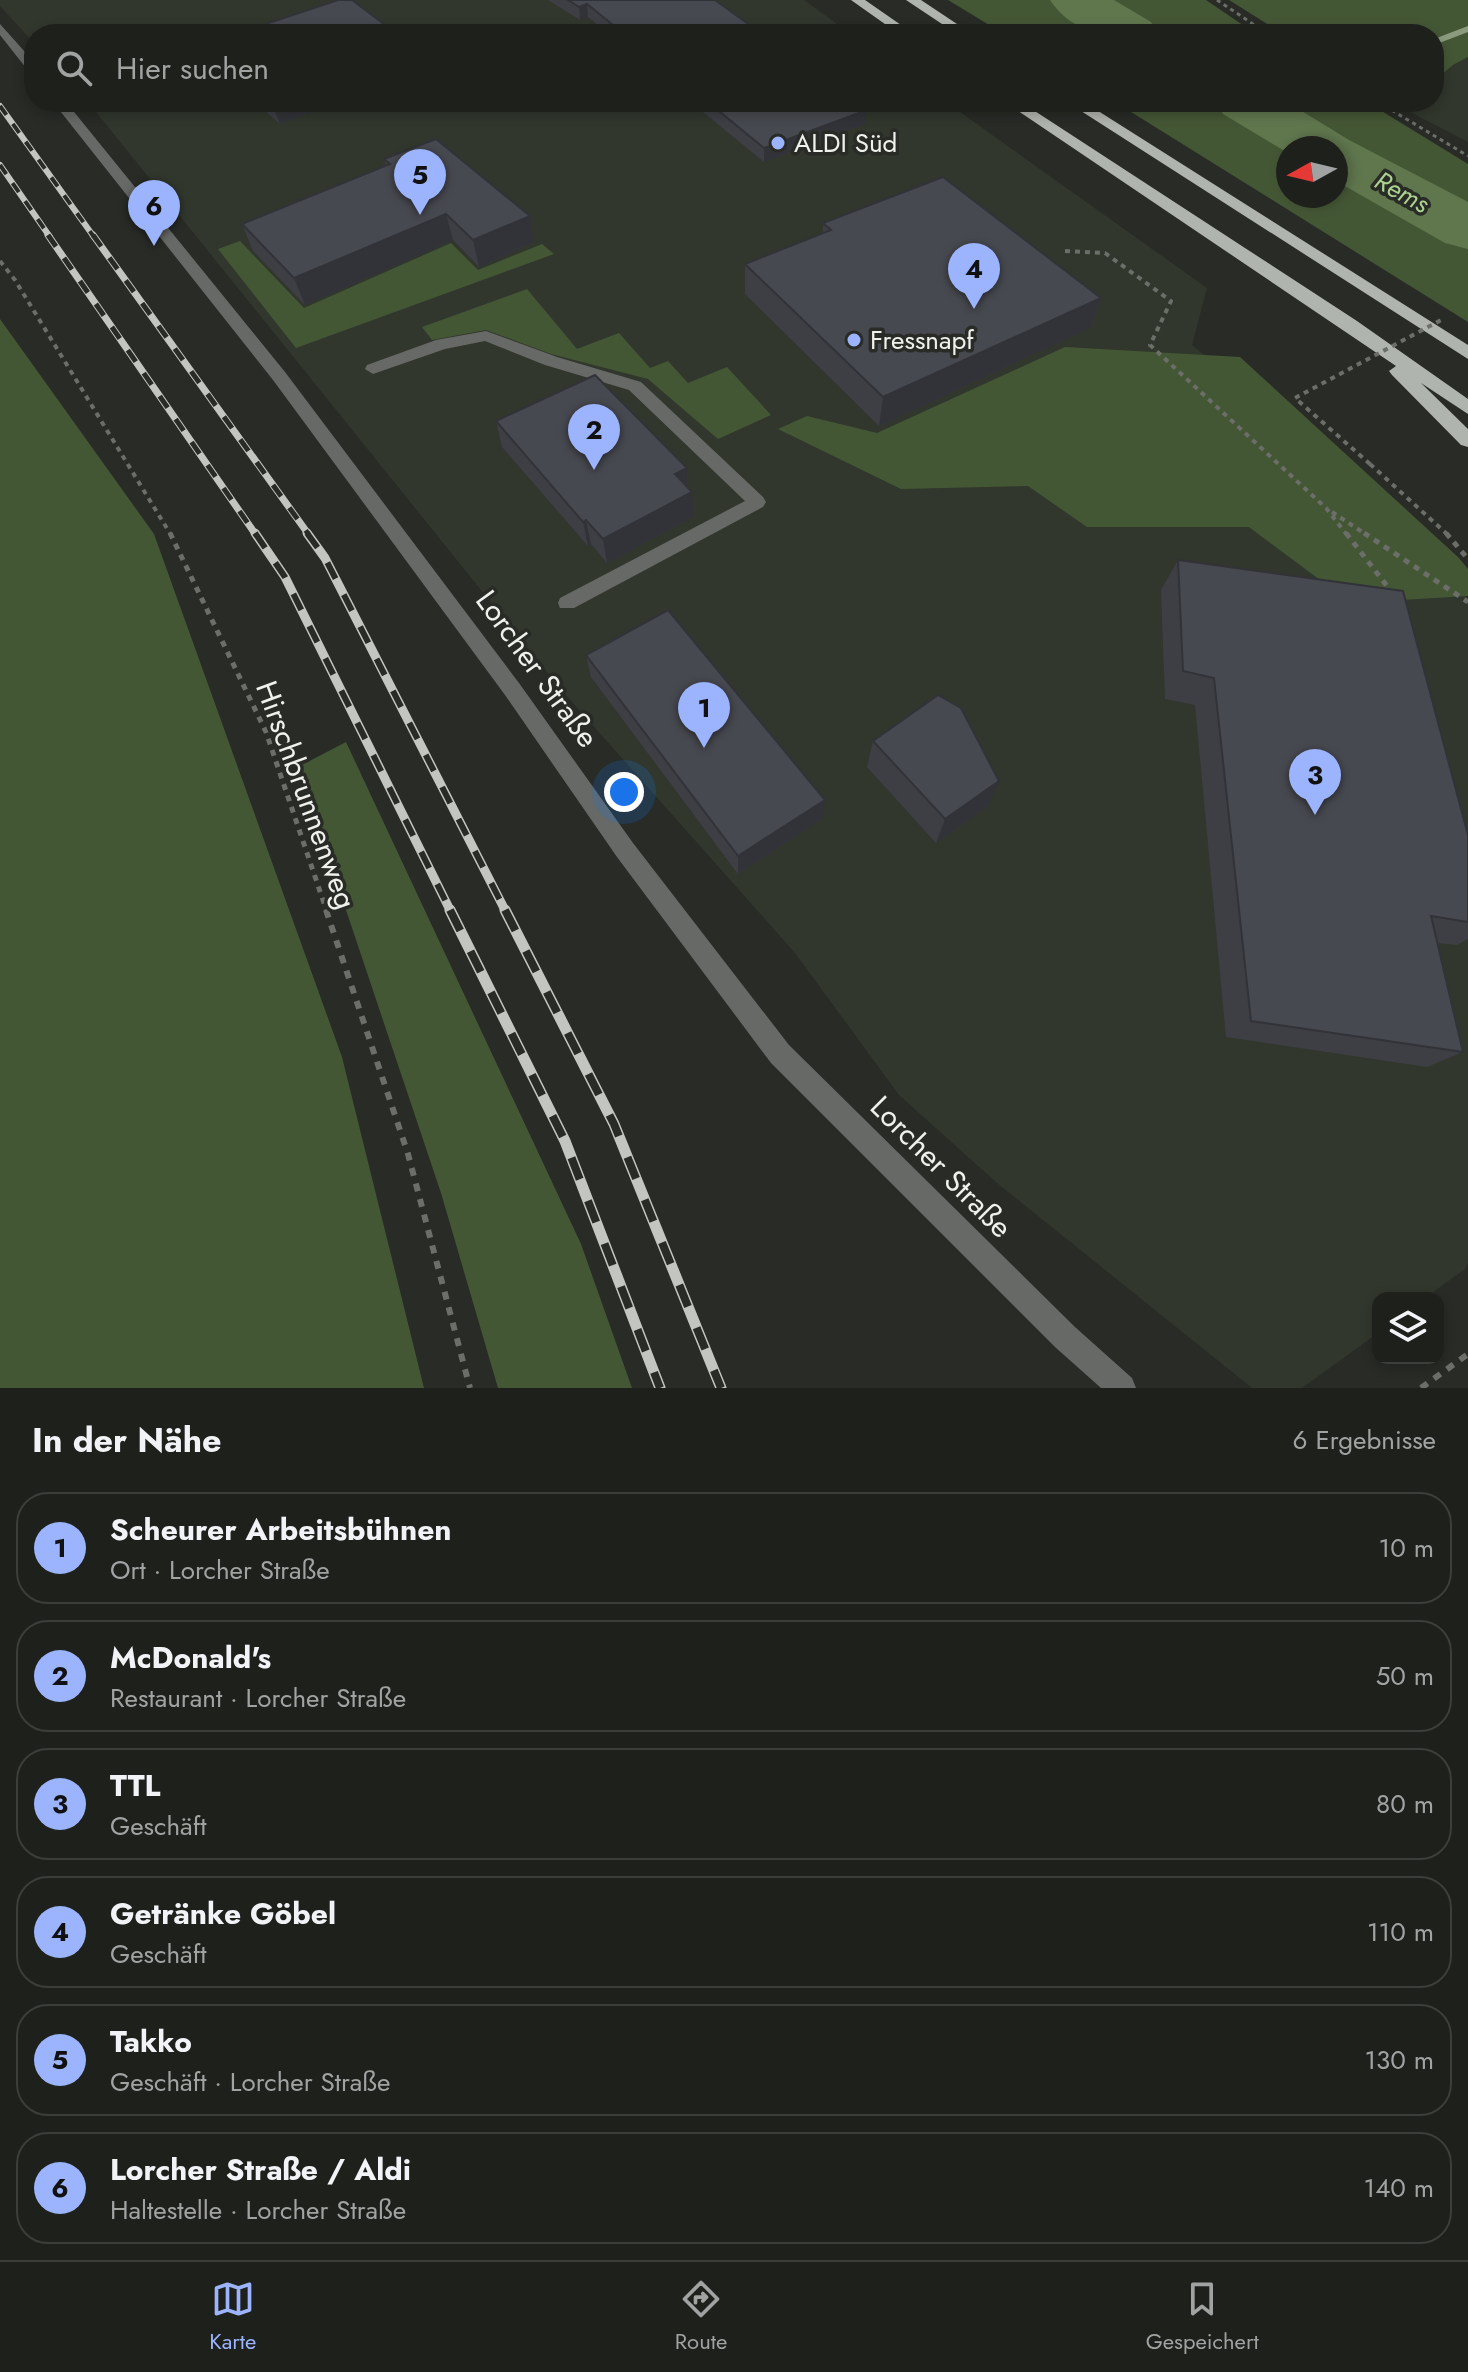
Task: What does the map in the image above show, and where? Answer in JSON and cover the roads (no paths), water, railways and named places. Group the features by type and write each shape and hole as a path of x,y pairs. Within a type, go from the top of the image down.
{"highway":[{"path":"857,0 893,24"},
{"path":"912,0 950,24"},
{"path":"1027,112 1351,325 1468,408"},
{"path":"1090,112 1468,353"},
{"path":"1351,325 1468,440"}],"street":[{"path":"0,27 24,57"},
{"name":"Lorcher Straße","path":"67,112 279,376 512,689 625,850 780,1054 1065,1337 1122,1388"},
{"path":"373,369 442,344 486,336 551,361 635,386 757,502 567,603"}],"waterway":[{"name":"Rems","path":"1076,0 1116,24"},
{"path":"1444,38 1468,29"},
{"name":"Rems","path":"1261,112 1303,136"},
{"name":"Rems","path":"1348,162 1468,229"}],"railway":[{"path":"0,106 94,237"},
{"path":"0,165 50,237"},
{"path":"48,235 256,535"},
{"path":"93,235 309,535"},
{"path":"255,533 285,577 451,912"},
{"path":"307,533 325,558 506,912"},
{"path":"450,910 565,1141 660,1388"},
{"path":"505,910 614,1124 721,1388"}],"place":[{"name":"ALDI Süd","path":"778,143"},
{"name":"Takko","path":"420,215"},
{"name":"Lorcher Straße / Aldi","path":"154,246"},
{"name":"Getränke Göbel","path":"974,309"},
{"name":"Fressnapf","path":"854,340"},
{"name":"McDonald's","path":"594,470"},
{"name":"Scheurer Arbeitsbühnen","path":"704,748"},
{"name":"TTL","path":"1315,815"}]}
